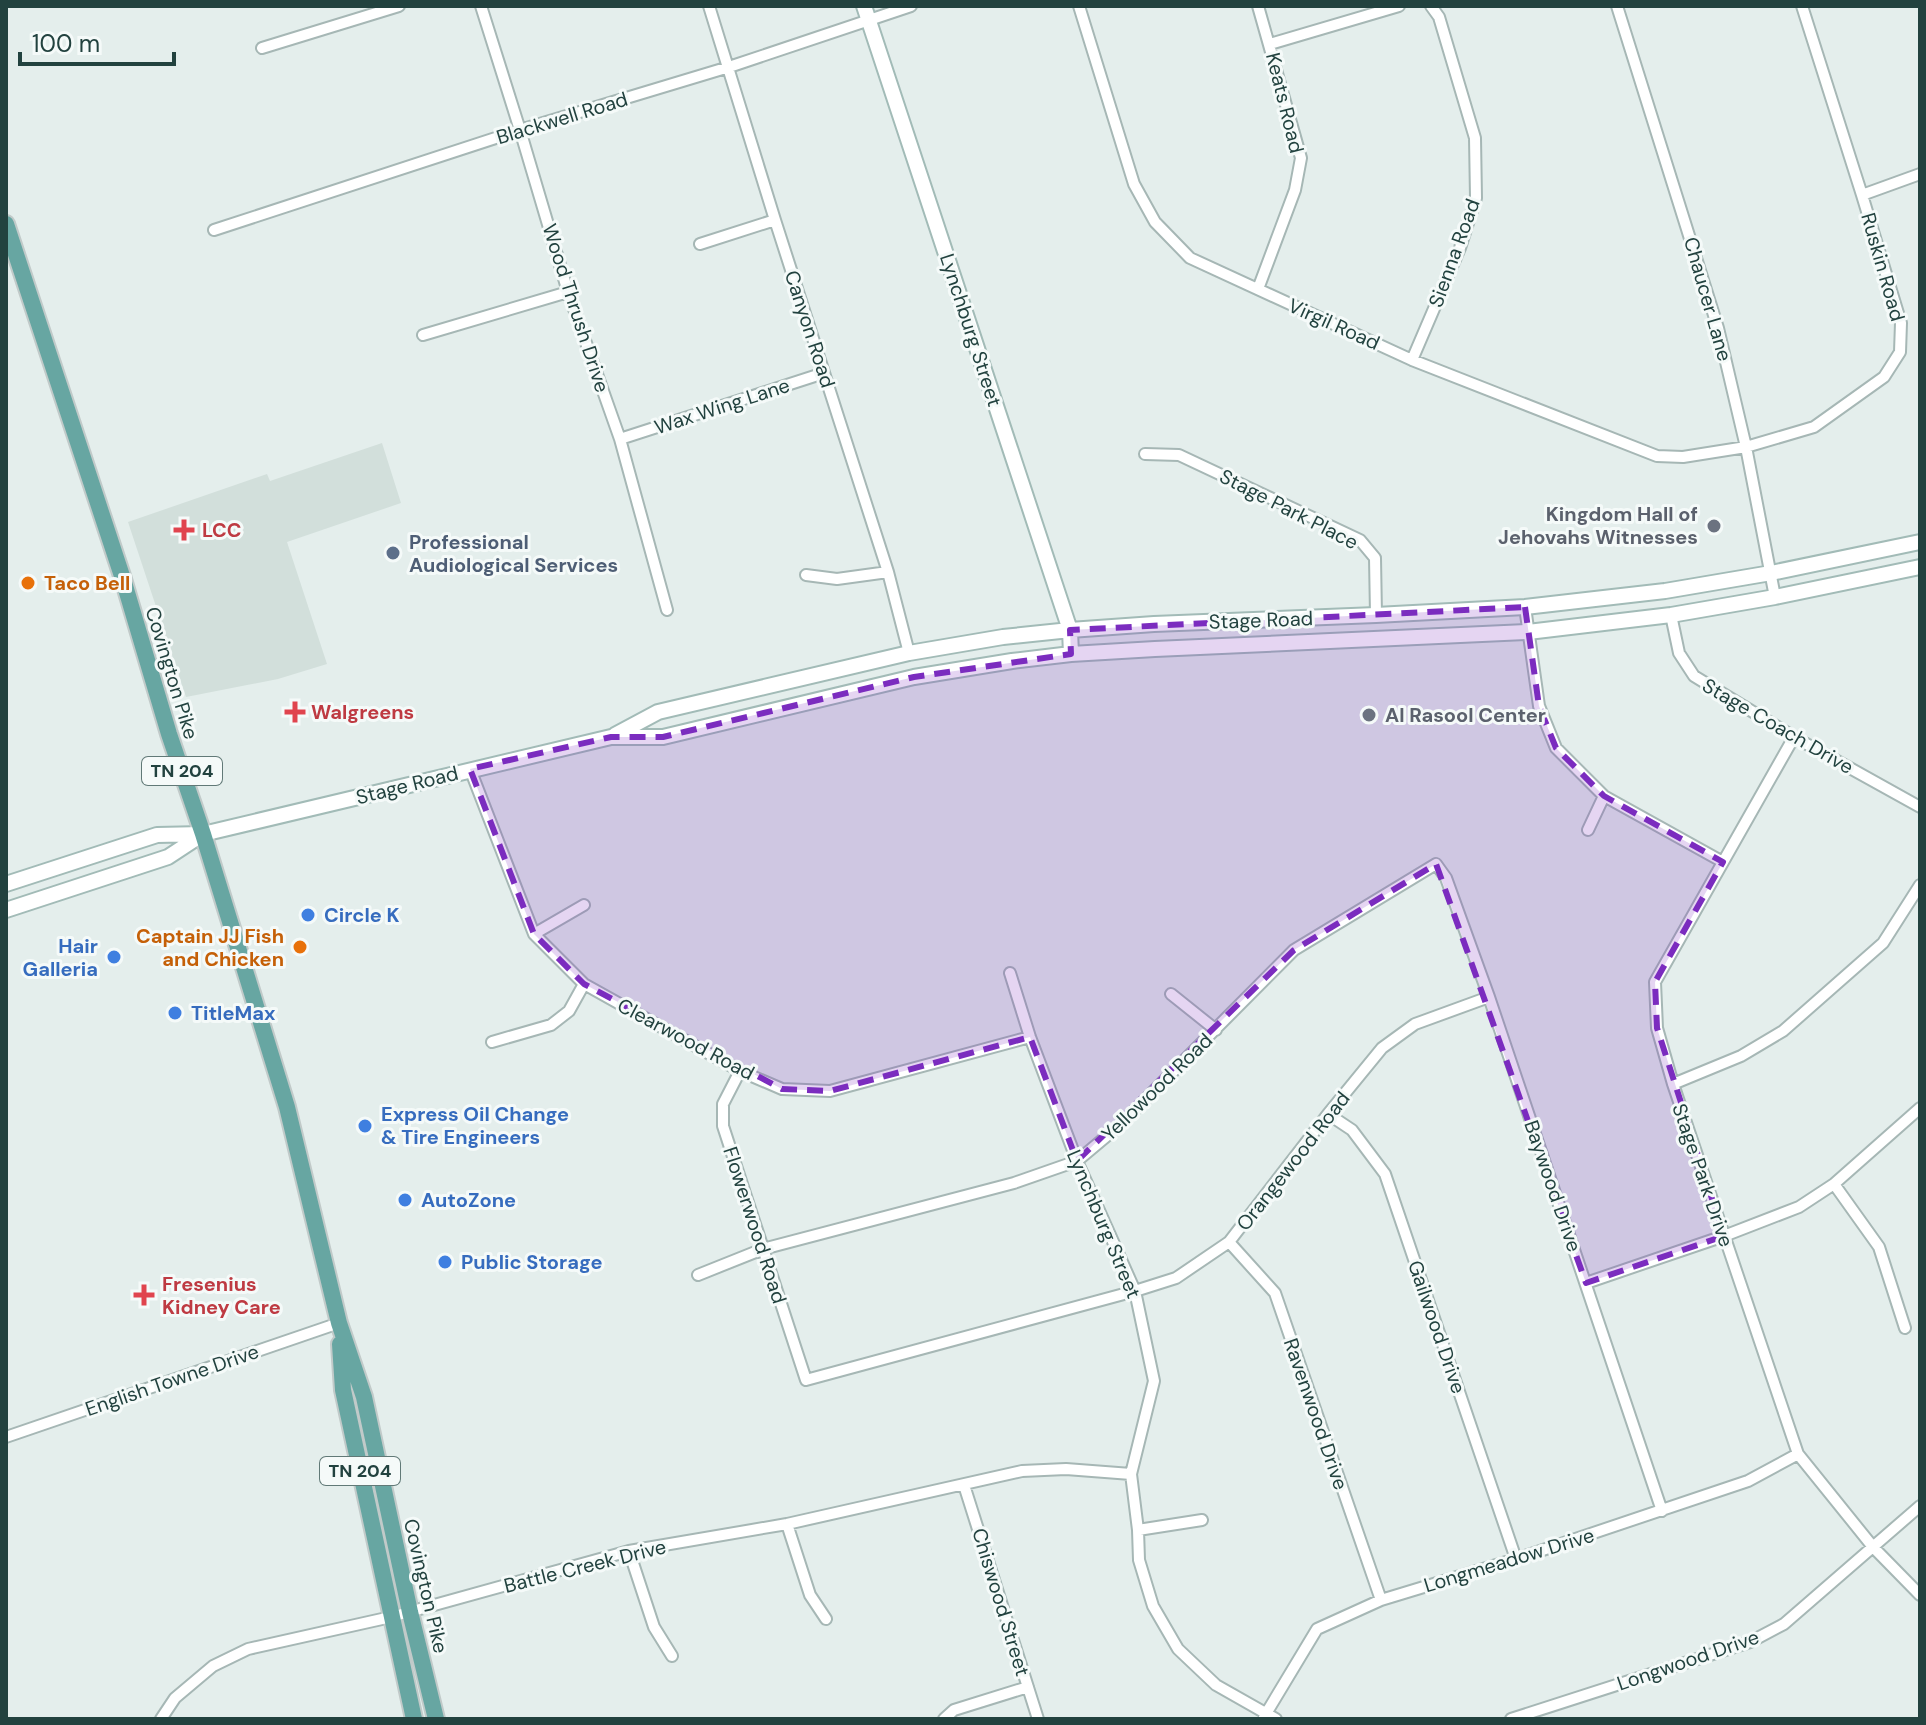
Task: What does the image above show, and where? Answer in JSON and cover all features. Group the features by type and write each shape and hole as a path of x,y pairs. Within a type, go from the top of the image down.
{"main road":[{"name":"Lynchburg Street","path":"866,12 1070,630 1071,654"},
{"name":"Covington Pike","path":"6,224 123,579 287,1107 339,1323 364,1397 436,1719"},
{"name":"Stage Road","path":"611,737 658,712 909,653 1003,637 1154,624 1525,607 1665,591 1920,542"},
{"name":"Stage Road","path":"6,884 157,835 203,834 611,737 663,737 914,677 1071,654 1528,632 1671,615 1920,567"},
{"name":"Stage Road","path":"6,910 168,857 203,834"},
{"name":"Covington Pike","path":"339,1323 343,1390 414,1719"}],"street":[{"path":"262,48 399,6"},
{"name":"Wood Thrush Drive","path":"481,6 568,292 620,439 667,610"},
{"name":"Canyon Road","path":"709,6 888,572 909,653"},
{"name":"Blackwell Road","path":"214,230 520,130 729,67 866,12 911,6"},
{"name":"Virgil Road","path":"1079,6 1134,184 1155,222 1190,258 1412,360 1657,456 1683,457 1746,447"},
{"name":"Keats Road","path":"1258,6 1301,158 1295,190 1258,289"},
{"path":"1270,44 1399,6"},
{"name":"Sienna Road","path":"1412,360 1460,248 1476,198 1475,138 1439,17 1431,6"},
{"name":"Chaucer Lane","path":"1617,6 1718,328 1746,447 1775,597"},
{"name":"Ruskin Road","path":"1746,447 1814,427 1884,377 1900,352 1901,323 1802,6"},
{"path":"1862,195 1920,174"},
{"path":"700,244 775,220"},
{"path":"423,335 568,292"},
{"name":"Wax Wing Lane","path":"620,439 824,373"},
{"name":"Stage Park Place","path":"1145,454 1179,455 1360,540 1375,558 1376,615"},
{"path":"806,575 837,579 888,572"},
{"path":"1525,607 1539,706 1556,748 1604,796 1723,862"},
{"name":"Stage Coach Drive","path":"1671,615 1679,653 1694,676 1794,737 1920,807"},
{"name":"Stage Park Drive","path":"1794,737 1655,982 1657,1028 1673,1084 1798,1454 1873,1547 1920,1595"},
{"name":"Clearwood Road","path":"470,769 534,934 584,984 740,1071 782,1089 830,1091 1030,1037"},
{"path":"1588,830 1604,796"},
{"name":"Baywood Drive","path":"1436,864 1446,878 1489,997 1662,1511"},
{"name":"Yellowood Road","path":"698,1275 763,1249 1014,1183 1077,1161 1120,1125 1294,950 1436,864"},
{"path":"1673,1084 1741,1056 1783,1031 1883,943 1920,885"},
{"path":"534,934 584,905"},
{"name":"Lynchburg Street","path":"1010,973 1030,1037 1077,1161 1135,1291 1154,1381 1131,1474 1139,1560 1153,1606 1178,1649 1216,1685 1268,1718"},
{"path":"492,1042 551,1025 569,1011 584,984"},
{"path":"1171,994 1216,1030"},
{"name":"Orangewood Road","path":"806,1380 1176,1278 1229,1242 1382,1048 1415,1024 1489,997"},
{"name":"Flowerwood Road","path":"740,1071 723,1104 723,1126 806,1380"},
{"path":"1586,1283 1799,1207 1834,1184 1920,1108"},
{"name":"Gailwood Drive","path":"1328,1114 1352,1130 1385,1174 1516,1559"},
{"path":"1834,1184 1879,1247 1905,1328"},
{"name":"Ravenwood Drive","path":"1229,1242 1275,1293 1381,1600"},
{"name":"English Towne Drive","path":"6,1437 339,1323"},
{"name":"Longmeadow Drive","path":"1268,1718 1317,1629 1381,1600 1516,1559 1748,1481 1798,1454"},
{"name":"Battle Creek Drive","path":"161,1719 175,1698 213,1666 248,1649 391,1617 629,1551 787,1524 1022,1471 1066,1469 1131,1474"},
{"name":"Chiswood Street","path":"964,1485 1038,1719"},
{"name":"Longwood Drive","path":"1518,1718 1750,1642 1784,1624 1920,1506"},
{"path":"1138,1530 1202,1520"},
{"path":"787,1524 810,1595 826,1619"},
{"path":"629,1551 654,1627 672,1656"},
{"path":"944,1719 954,1710 1028,1687"}],"highlighted area":[{"path":"1525,607 1539,706 1556,748 1604,796 1723,862 1655,982 1657,1028 1724,1236 1586,1283 1436,864 1294,950 1077,1161 1030,1037 830,1091 782,1089 584,984 534,934 470,769 611,737 663,737 914,677 1071,654 1070,630"}],"shaded area":[{"path":"382,443 401,503 287,542 327,664 278,679 186,697 128,522 267,474 270,481"}],"place":[{"name":"Kingdom Hall of Jehovahs Witnesses","path":"1714,526"},
{"name":"LCC","path":"184,530"},
{"name":"Professional Audiological Services","path":"393,553"},
{"name":"Taco Bell","path":"28,583"},
{"name":"Walgreens","path":"295,712"},
{"name":"Al Rasool Center","path":"1369,715"},
{"name":"Circle K","path":"308,915"},
{"name":"Captain JJ Fish and Chicken","path":"300,947"},
{"name":"Hair Galleria","path":"114,957"},
{"name":"TitleMax","path":"175,1013"},
{"name":"Express Oil Change & Tire Engineers","path":"365,1126"},
{"name":"AutoZone","path":"405,1200"},
{"name":"Public Storage","path":"445,1262"},
{"name":"Fresenius Kidney Care","path":"144,1295"}]}
